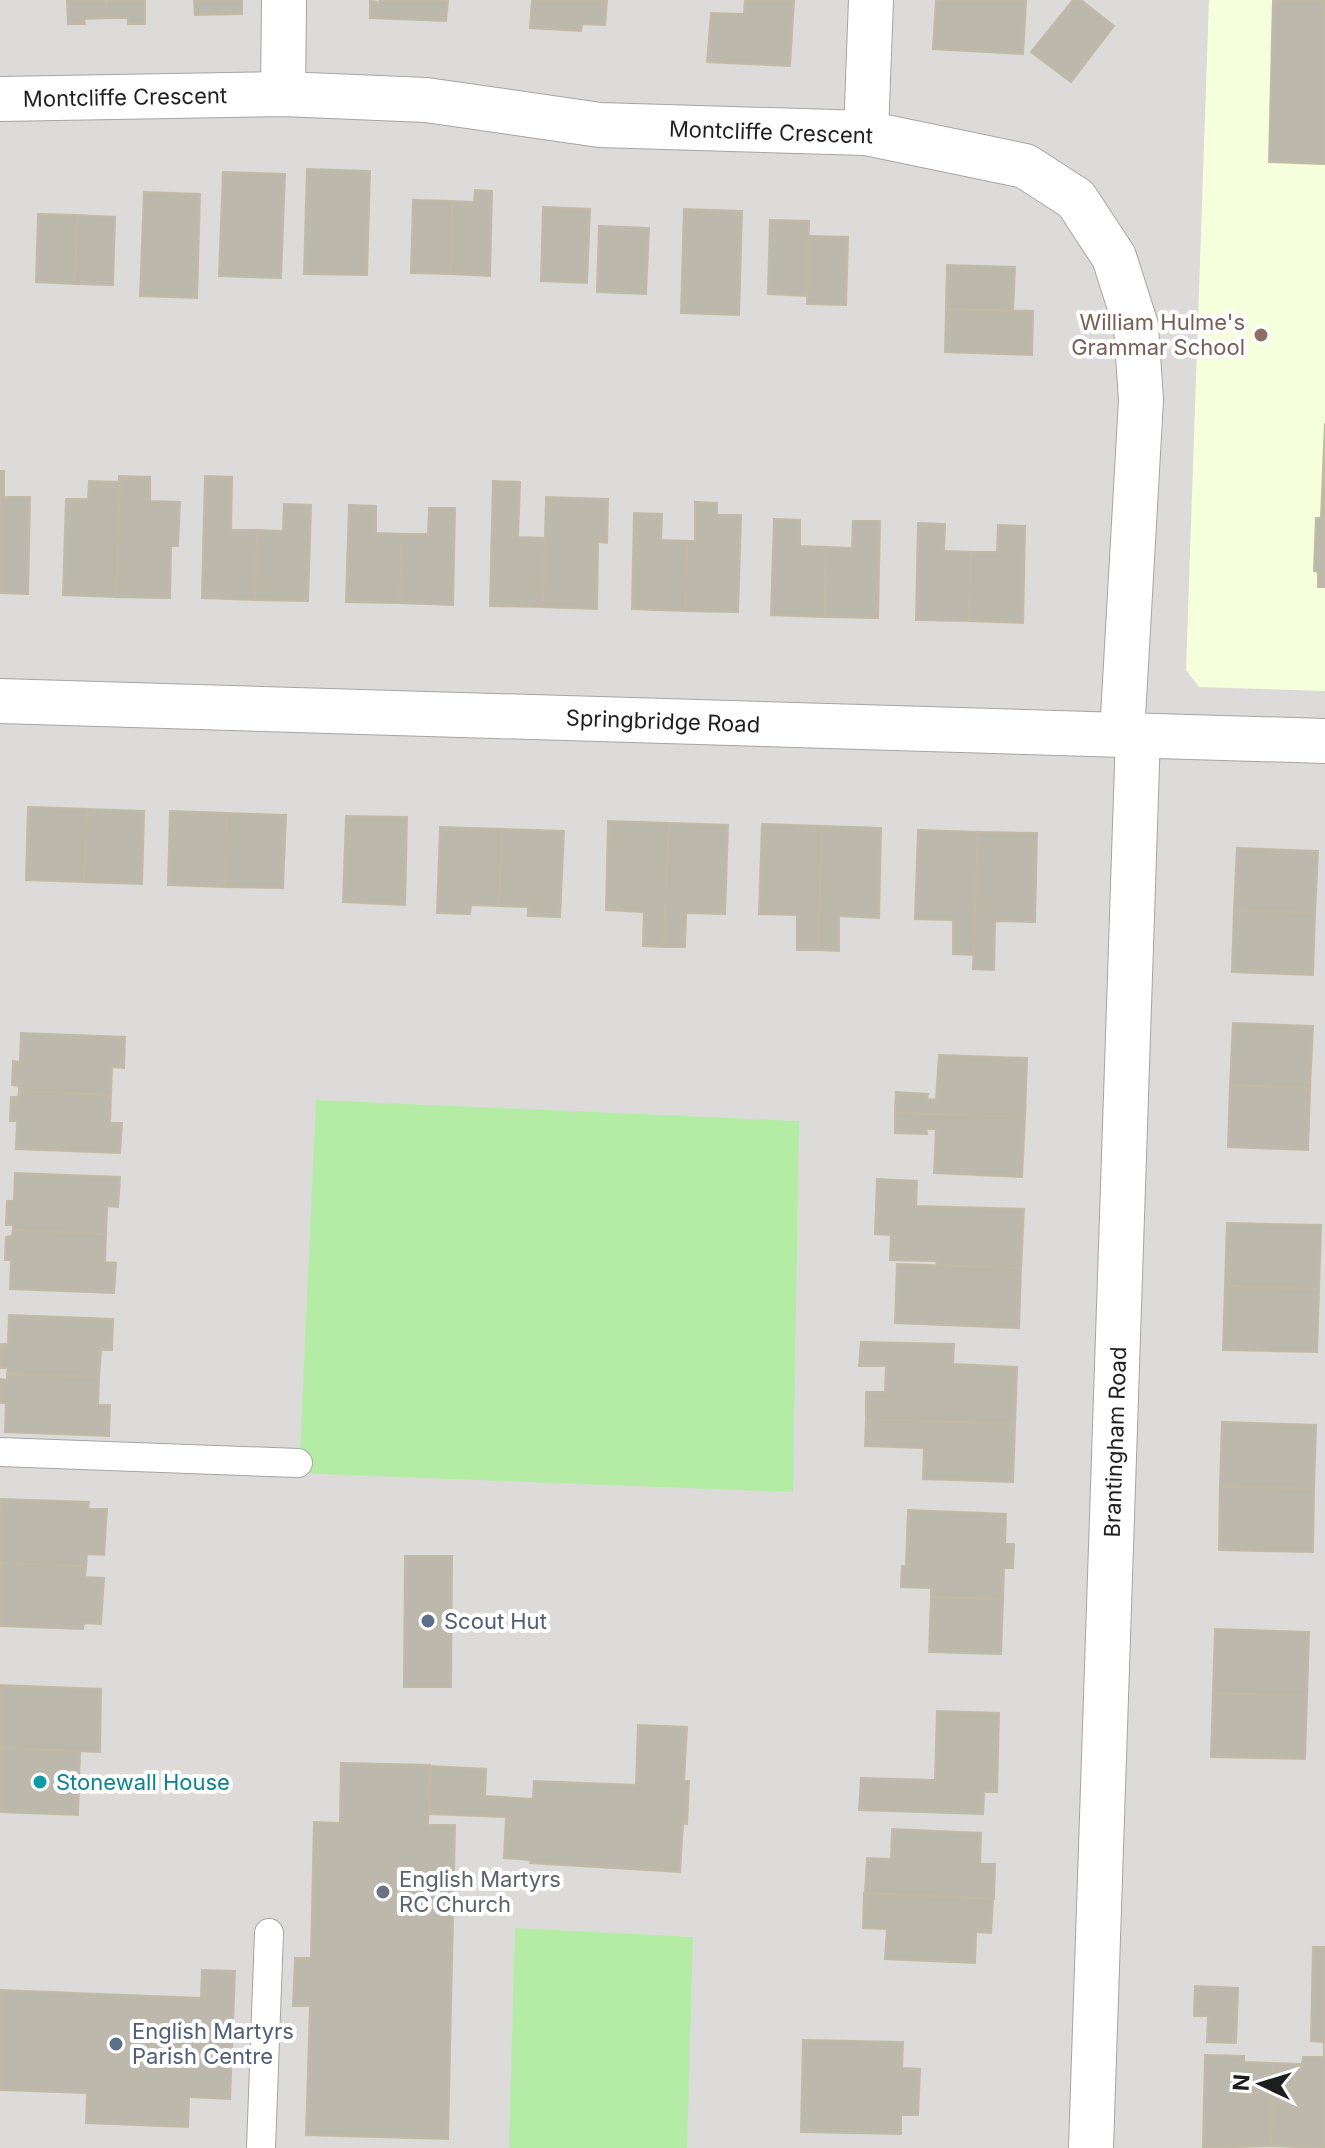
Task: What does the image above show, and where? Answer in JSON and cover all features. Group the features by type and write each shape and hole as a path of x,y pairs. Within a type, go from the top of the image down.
{"street":[{"path":"283,94 284,0"},
{"path":"866,133 871,0"},
{"name":"Montcliffe Crescent","path":"0,99 283,94 426,100 600,125 866,133 1025,166 1076,199 1114,257 1136,326 1141,400 1130,735"},
{"name":"Springbridge Road","path":"0,701 1325,741"},
{"name":"Brantingham Road","path":"1091,2148 1130,735"}],"lane":[{"path":"0,1452 298,1463"},
{"path":"261,2148 269,1933"}],"shaded area":[{"path":"0,0 1325,0 1325,2148 0,2148"},
{"name":"William Hulme's Grammar School","path":"1209,0 1325,0 1325,691 1199,687 1186,670"}],"green space":[{"path":"316,1100 799,1121 793,1492 0,1462 300,1452"},
{"path":"515,1928 693,1937 687,2148 509,2148"}],"building":[{"path":"67,0 106,0 106,18 84,19 85,24 68,24"},
{"path":"106,0 145,0 145,24 128,24 128,18 106,18"},
{"path":"194,0 242,0 242,14 195,15"},
{"path":"448,0 446,21 370,18 370,1"},
{"path":"532,0 607,0 605,25 582,24 581,31 530,28"},
{"path":"745,0 794,0 790,66 707,62 711,13 744,14"},
{"path":"936,0 1026,0 1023,54 933,49"},
{"path":"1073,0 1081,0 1114,26 1071,82 1031,52"},
{"path":"1273,0 1325,0 1325,164 1269,162"},
{"path":"307,169 370,171 367,275 304,274"},
{"path":"223,172 285,174 281,278 219,276"},
{"path":"475,190 492,191 490,276 451,274 452,201 474,202"},
{"path":"144,192 200,194 197,298 140,296"},
{"path":"413,200 452,201 451,274 411,273"},
{"path":"543,207 590,209 587,283 541,281"},
{"path":"684,209 742,211 739,315 681,313"},
{"path":"38,214 77,215 75,284 36,282"},
{"path":"77,215 115,217 113,285 75,284"},
{"path":"770,220 809,221 807,296 768,294"},
{"path":"599,226 649,228 646,294 597,292"},
{"path":"809,236 848,237 846,305 807,304"},
{"path":"947,265 1015,267 1013,311 946,309"},
{"path":"946,309 1033,311 1032,355 945,352"},
{"path":"1325,423 1325,587 1318,587 1318,572 1314,571 1316,518 1321,518"},
{"path":"0,471 4,471 4,497 30,497 28,594 0,593"},
{"path":"119,476 150,477 150,501 180,502 178,546 171,546 170,598 116,597"},
{"path":"205,476 232,477 231,530 257,530 255,600 202,598"},
{"path":"89,481 120,482 116,597 63,595 66,499 88,499"},
{"path":"493,481 520,482 518,537 545,538 543,607 490,606"},
{"path":"546,497 608,499 607,543 598,542 597,609 543,607"},
{"path":"695,502 717,503 717,515 741,515 738,612 685,611 687,541 695,541"},
{"path":"284,504 311,505 308,601 255,600 257,530 283,531"},
{"path":"349,505 376,506 376,533 402,534 400,603 346,602"},
{"path":"429,508 455,508 453,605 400,603 402,534 428,534"},
{"path":"634,513 662,514 661,540 687,541 685,611 632,609"},
{"path":"774,519 800,520 800,546 826,547 825,617 771,615"},
{"path":"853,521 880,521 878,618 825,617 826,547 852,548"},
{"path":"918,523 945,524 944,551 971,552 969,621 916,620"},
{"path":"998,525 1025,526 1023,623 969,621 971,552 997,552"},
{"path":"28,807 87,809 84,882 26,880"},
{"path":"87,809 144,811 142,884 84,882"},
{"path":"170,811 227,813 225,887 168,885"},
{"path":"227,813 286,815 283,888 225,887"},
{"path":"346,816 407,817 405,905 343,902"},
{"path":"608,821 669,823 664,947 643,946 644,912 606,910"},
{"path":"669,823 728,825 725,914 686,913 685,947 664,947"},
{"path":"762,824 822,826 818,950 797,950 797,915 759,914"},
{"path":"822,826 881,828 879,918 839,916 839,951 818,950"},
{"path":"440,827 502,829 499,906 471,905 470,914 437,913"},
{"path":"502,829 564,831 560,917 528,916 528,907 499,906"},
{"path":"918,830 978,832 974,955 953,954 953,920 915,919"},
{"path":"978,832 1037,833 1035,922 995,921 994,970 973,969"},
{"path":"1237,848 1318,851 1315,913 1234,910"},
{"path":"1234,910 1315,913 1313,975 1232,972"},
{"path":"1233,1023 1313,1026 1310,1088 1230,1085"},
{"path":"21,1033 125,1037 124,1068 112,1067 111,1095 19,1091 19,1086 12,1085 13,1061 20,1062"},
{"path":"939,1055 1027,1058 1025,1117 895,1113 896,1092 928,1094 927,1099 936,1100"},
{"path":"1230,1085 1310,1088 1308,1150 1228,1147"},
{"path":"19,1091 111,1095 110,1123 122,1123 120,1153 16,1149 17,1121 10,1121 11,1097 18,1097"},
{"path":"895,1113 1025,1117 1022,1177 934,1173 936,1129 926,1129 927,1134 895,1133"},
{"path":"15,1173 120,1177 118,1207 107,1206 106,1234 13,1230 13,1225 6,1225 7,1201 14,1201"},
{"path":"877,1179 917,1181 916,1206 1024,1209 1021,1268 937,1266 936,1261 890,1260 891,1235 875,1234"},
{"path":"1227,1223 1321,1225 1319,1289 1225,1286"},
{"path":"13,1230 106,1234 105,1262 116,1263 114,1293 10,1289 11,1260 5,1260 6,1237 12,1236"},
{"path":"897,1264 1021,1268 1019,1328 895,1323"},
{"path":"1225,1286 1319,1289 1317,1352 1223,1350"},
{"path":"9,1315 113,1319 112,1350 101,1350 99,1377 7,1374 8,1368 0,1368 1,1344 8,1344"},
{"path":"861,1342 954,1344 953,1364 1017,1367 1015,1424 866,1419 866,1392 885,1392 886,1366 859,1366"},
{"path":"7,1374 99,1377 98,1405 110,1405 109,1436 5,1432 6,1403 0,1403 0,1379 7,1380"},
{"path":"866,1419 1015,1424 1013,1482 923,1479 924,1448 865,1446"},
{"path":"1222,1422 1316,1425 1314,1489 1220,1486"},
{"path":"1220,1486 1314,1489 1313,1552 1219,1550"},
{"path":"1,1499 89,1502 88,1509 107,1509 104,1555 87,1554 86,1566 0,1563"},
{"path":"908,1510 1006,1514 1005,1544 1014,1544 1013,1568 1004,1568 1003,1599 931,1597 931,1588 901,1587 902,1566 906,1566"},
{"name":"Scout Hut","path":"405,1556 452,1556 451,1687 404,1687"},
{"path":"0,1563 86,1566 85,1577 104,1578 101,1624 84,1623 83,1629 0,1626"},
{"path":"931,1597 1003,1599 1001,1654 929,1652"},
{"path":"1215,1629 1309,1632 1307,1696 1213,1693"},
{"path":"0,1685 101,1689 100,1752 0,1748"},
{"path":"1213,1693 1307,1696 1305,1759 1211,1757"},
{"path":"937,1711 999,1713 997,1792 984,1792 983,1814 859,1810 861,1778 935,1780"},
{"path":"638,1725 687,1727 684,1781 689,1781 687,1824 683,1823 680,1872 530,1863 530,1860 504,1858 506,1817 429,1814 431,1766 486,1769 485,1796 533,1799 534,1781 636,1785"},
{"name":"Stonewall House","path":"0,1748 80,1751 78,1815 0,1812"},
{"name":"English Martyrs RC Church","path":"341,1763 430,1765 428,1825 455,1825 448,2139 306,2135 310,2006 293,2006 295,1958 311,1958 314,1822 340,1823"},
{"path":"892,1829 981,1833 980,1864 995,1864 994,1899 865,1893 867,1858 891,1859"},
{"path":"864,1893 993,1899 991,1933 976,1932 975,1963 885,1959 887,1929 863,1928"},
{"path":"1313,1947 1325,1947 1325,2148 1271,2146 1273,2063 1302,2064 1303,2057 1324,2057 1324,2042 1311,2041"},
{"name":"English Martyrs Parish Centre","path":"202,1970 235,1971 230,2099 189,2097 188,2127 86,2123 87,2093 0,2090 0,1990 201,1998"},
{"path":"1195,1986 1238,1988 1236,2043 1207,2042 1208,2016 1194,2016"},
{"path":"803,2040 903,2042 902,2068 920,2069 918,2115 901,2115 901,2134 801,2132"},
{"path":"1205,2055 1244,2056 1244,2062 1273,2063 1271,2146 1203,2148"}],"place":[{"name":"William Hulme's Grammar School","path":"1261,335"},
{"name":"Scout Hut","path":"428,1621"},
{"name":"Stonewall House","path":"40,1782"},
{"name":"English Martyrs RC Church","path":"383,1892"},
{"name":"English Martyrs Parish Centre","path":"116,2044"}]}
